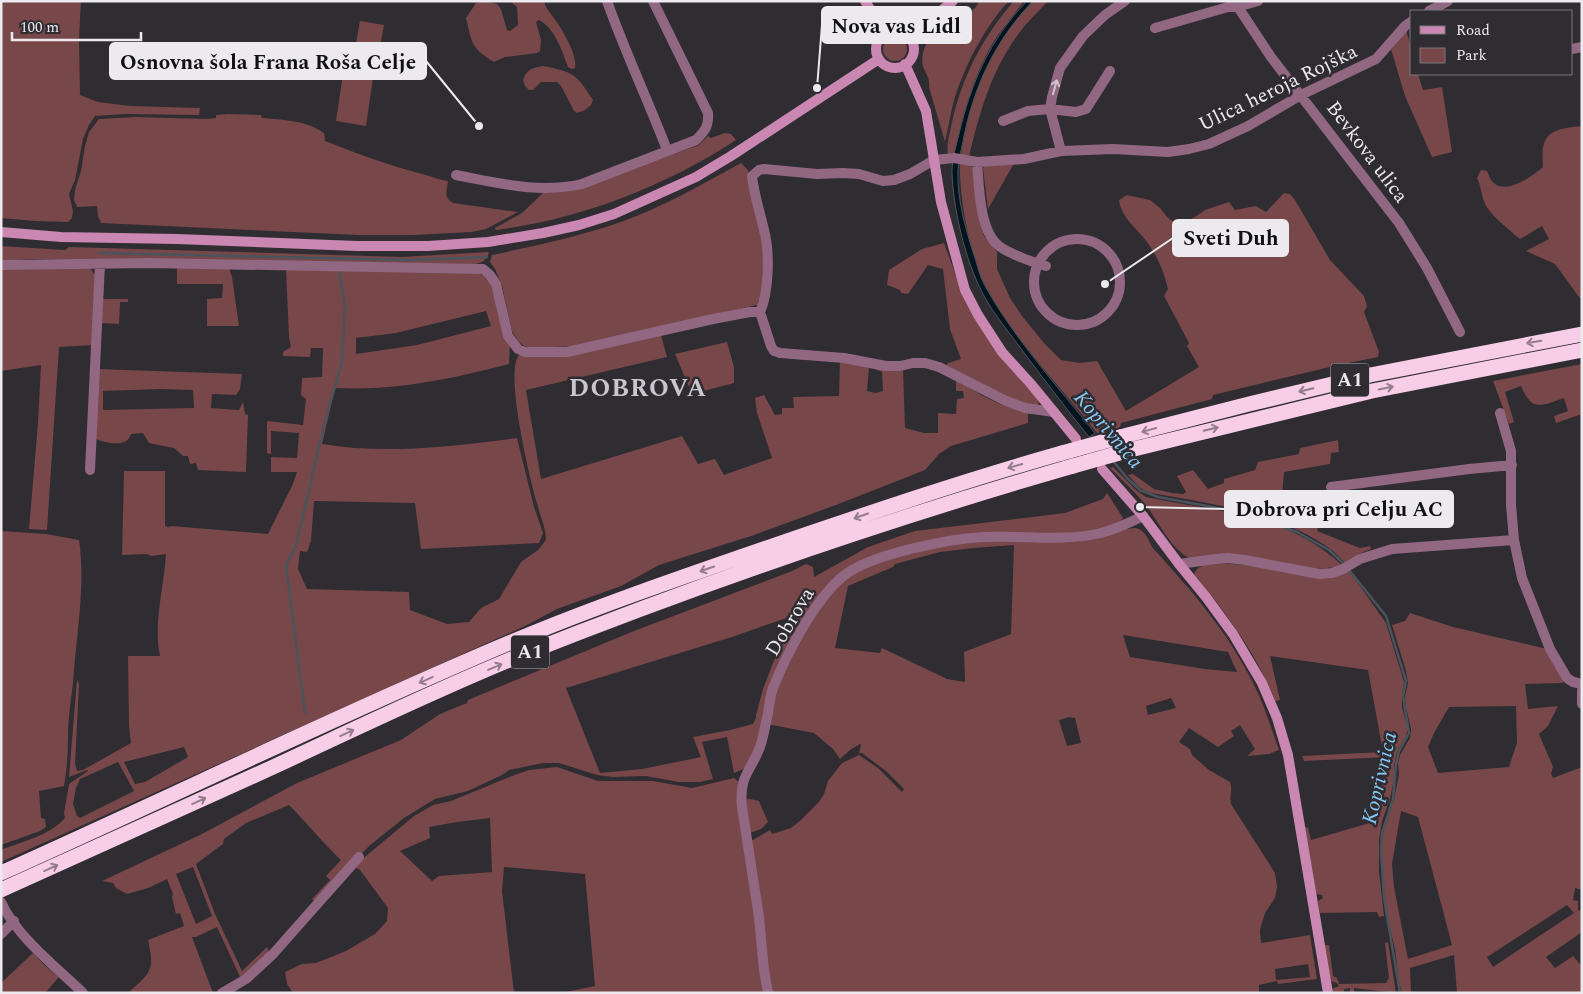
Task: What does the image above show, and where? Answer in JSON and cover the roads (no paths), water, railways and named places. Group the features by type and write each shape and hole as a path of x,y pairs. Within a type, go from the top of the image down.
{"highway":[{"name":"A1","path":"1,873 140,811 372,703 520,639 629,596 881,509 1062,453 1249,404 1370,375 1582,334"},
{"name":"A1","path":"3,893 380,718 517,657 628,614 758,568 1002,487 1130,450 1372,391 1582,350"}],"street":[{"path":"607,1 621,41 667,150"},
{"path":"456,175 527,188 569,187 582,184 696,140 705,130 708,123 708,113 702,97 653,1"},
{"path":"865,1 885,33"},
{"path":"909,37 953,1"},
{"path":"1061,151 1050,109 1060,68 1088,30 1125,1"},
{"path":"1155,28 1236,4 1258,1"},
{"path":"1431,10 1448,1"},
{"name":"Bevkova ulica","path":"1236,4 1271,57 1399,223 1427,268 1460,332"},
{"name":"Ulica heroja Rojška","path":"934,160 954,158 973,161 1024,159 1061,151 1168,152 1209,144 1248,126 1301,95 1376,59 1404,26 1410,23"},
{"path":"895,30 909,37 912,42 912,55 905,64 894,67 888,66 879,59 876,48 880,37 885,33 895,30"},
{"path":"1,232 61,237 177,239 357,246 428,246 488,242 543,233 579,225 614,214 696,177 879,59"},
{"path":"905,64 926,111 941,202 965,290 978,315 1002,352 1032,384 1076,439"},
{"path":"1003,121 1028,111 1050,109 1076,112 1086,109 1110,71"},
{"path":"934,160 910,174 894,180 883,181 859,174 817,174 764,169 752,176 752,183 765,232 767,255 765,296 760,312 766,334 774,351 844,358 886,366 925,363 948,371 989,394 1006,401 1025,408 1054,412"},
{"path":"973,161 989,233 999,246 1041,265"},
{"path":"1078,238 1095,242 1109,252 1118,266 1120,283 1117,300 1107,314 1092,322 1075,325 1059,321 1045,311 1036,297 1033,280 1041,265 1047,250 1062,241 1078,238"},
{"path":"1,265 30,263 233,264 483,269 496,284 508,336 518,349 525,352 568,352 713,319 760,312"},
{"path":"90,470 100,264"},
{"path":"1500,413 1511,451 1511,505 1514,540 1522,578 1545,640 1567,678 1582,684"},
{"path":"1332,487 1512,465"},
{"path":"1102,468 1143,516 1206,597 1233,634 1262,683 1288,755 1328,993"},
{"name":"Dobrova","path":"768,993 741,793 742,782 762,744 773,689 788,655 816,608 836,582 850,571 881,557 941,543 984,537 1070,537 1100,533 1143,516"},
{"path":"1179,564 1228,558 1319,574 1332,573 1360,559 1392,548 1514,540"},
{"path":"1582,690 1582,704"},
{"path":"222,993 246,979 273,954 359,857"},
{"path":"3,893 14,921 30,942 83,993"},
{"path":"1,934 14,921"}],"water":[{"path":"1027,1 1033,1 1019,16 997,48 973,102 958,164 960,202 967,233 984,284 1022,342 1095,433 1089,437 992,310 974,273 964,245 957,215 952,172 954,153 969,97 992,46"}],"waterway":[{"path":"100,253 410,260 487,257"},
{"path":"305,713 286,565 296,546 324,425 342,363 345,307 339,269"},
{"name":"Koprivnica","path":"1113,461 1140,490 1158,497 1240,512 1297,532 1329,550 1346,566"},
{"name":"Koprivnica","path":"1349,570 1386,616 1406,681 1403,696 1409,733 1399,751 1393,799 1382,833 1381,851 1384,898 1400,993"}],"place":[{"name":"Nova vas Lidl","path":"817,88"},
{"name":"Osnovna šola Frana Roša Celje","path":"479,126"},
{"name":"Sveti Duh","path":"1105,284"},
{"name":"Dobrova pri Celju AC","path":"1140,507"}],"district":[{"name":"DOBROVA","path":"638,389"}]}
